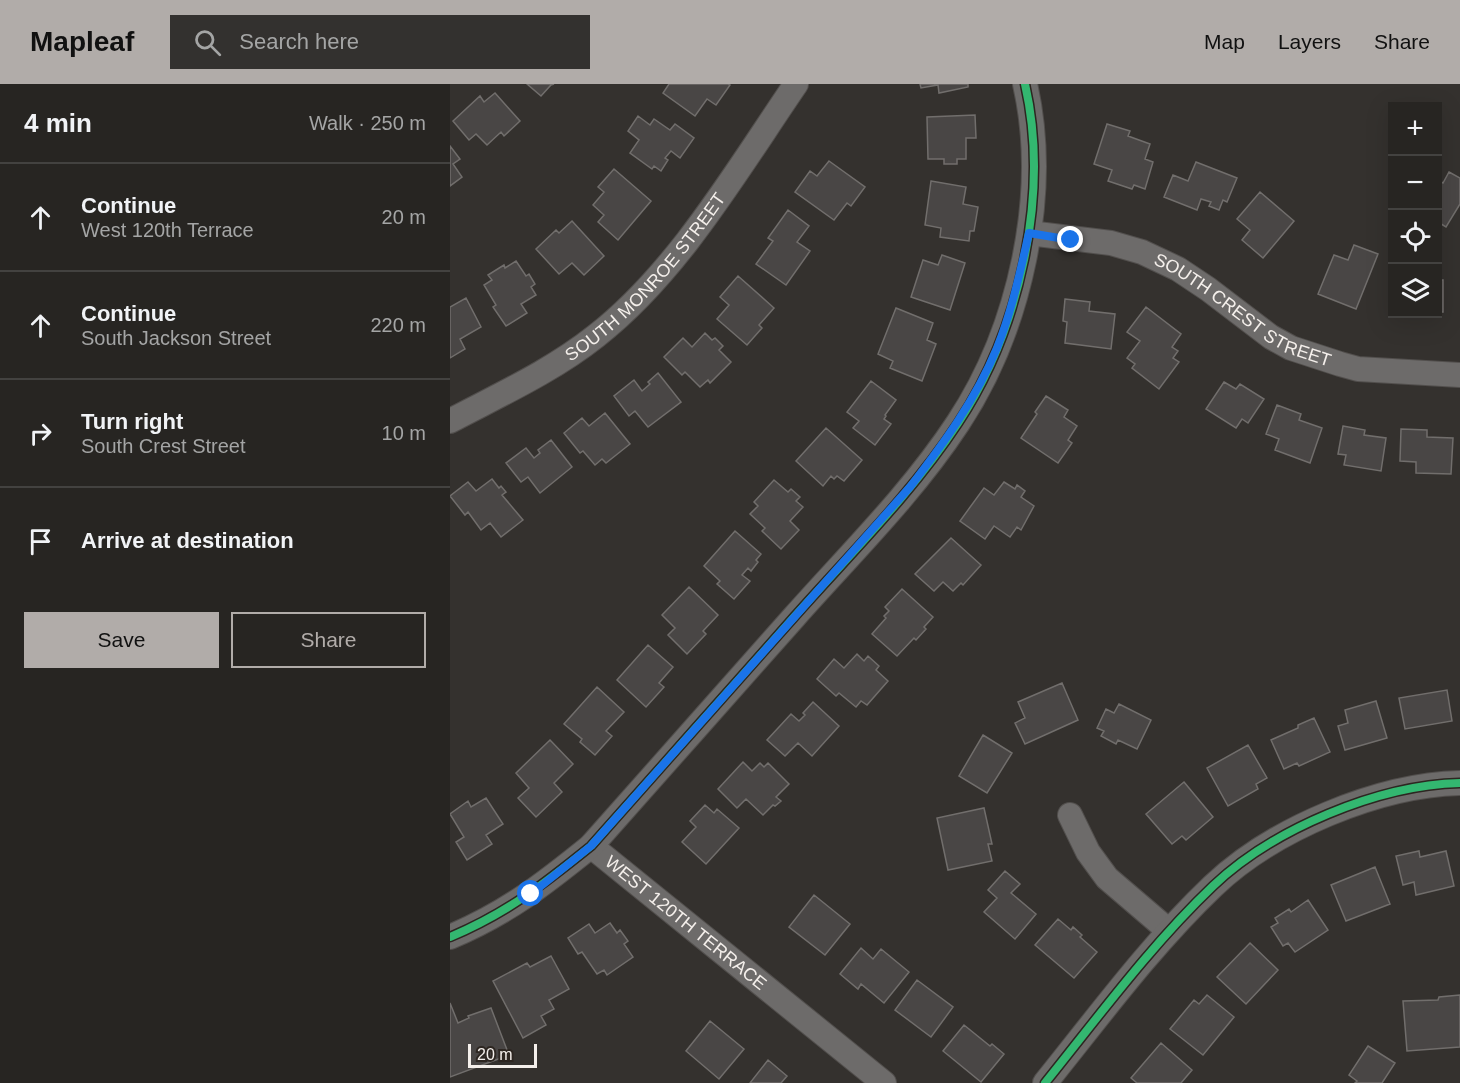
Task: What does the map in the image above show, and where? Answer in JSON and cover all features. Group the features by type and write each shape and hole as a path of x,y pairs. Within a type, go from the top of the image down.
{"street":[{"name":"SOUTH MONROE STREET","path":"450,421 563,359 596,336 634,302 681,251 796,84"},
{"path":"591,846 903,496 936,454 974,396 997,348 1016,291 1029,233 1033,138 1025,84"},
{"name":"SOUTH CREST STREET","path":"1029,233 1112,243 1142,252 1178,269 1271,337 1292,348 1340,364 1358,369 1460,375"},
{"path":"1045,1083 1169,931 1214,885 1249,857 1284,836 1356,803 1402,791 1460,783"},
{"path":"1070,815 1088,852 1107,878 1169,931"},
{"name":"WEST 120TH TERRACE","path":"450,937 483,923 531,894 591,846 884,1083"}],"building":[{"path":"527,84 554,84 541,96"},
{"path":"669,84 730,85 716,105 707,99 695,116 663,93"},
{"path":"920,84 968,84 968,87 939,93 938,85 921,88"},
{"path":"495,93 520,121 504,136 501,132 487,145 476,134 469,140 453,121 480,96 484,102"},
{"path":"975,115 976,138 966,138 966,159 957,159 957,164 944,164 944,159 928,159 927,117"},
{"path":"638,116 650,125 654,119 670,130 675,124 694,138 680,158 671,151 665,158 668,160 661,171 654,166 652,169 630,153 639,140 628,131"},
{"path":"1107,124 1130,131 1128,136 1150,144 1145,159 1153,162 1145,189 1134,185 1132,189 1108,181 1112,170 1094,164"},
{"path":"450,146 460,159 453,164 462,177 450,186"},
{"path":"829,161 865,187 851,206 847,203 834,220 795,192 810,171 817,176"},
{"path":"1196,162 1237,178 1227,202 1223,200 1219,210 1209,206 1211,202 1201,199 1197,210 1164,197 1173,175 1188,181"},
{"path":"614,169 651,201 618,240 598,222 604,215 593,205 604,192 598,187"},
{"path":"1449,172 1460,178 1460,204 1446,227 1442,224 1443,183"},
{"path":"931,181 966,187 963,204 978,207 974,231 970,231 969,241 940,237 941,228 925,225"},
{"path":"1260,192 1294,221 1263,258 1242,240 1250,230 1237,219"},
{"path":"788,210 809,226 797,242 810,251 786,285 756,264 773,241 768,238"},
{"path":"572,221 604,256 584,275 572,263 559,274 536,249 556,230 559,233"},
{"path":"1354,245 1378,254 1356,309 1318,294 1334,255 1348,260"},
{"path":"942,255 965,263 950,310 911,297 923,260 938,265"},
{"path":"516,261 526,276 529,274 535,284 531,287 536,295 521,304 527,313 506,326 493,307 496,305 484,285 492,280 488,275"},
{"path":"738,276 774,308 759,325 762,328 747,345 717,319 729,305 720,297"},
{"path":"1442,280 1443,280 1442,312"},
{"path":"466,298 481,327 460,339 465,349 450,358 450,307"},
{"path":"1065,299 1090,302 1089,311 1115,314 1111,349 1065,343 1067,322 1063,321"},
{"path":"1146,307 1181,334 1172,347 1178,351 1173,358 1179,362 1159,389 1132,368 1135,364 1127,358 1140,341 1127,332"},
{"path":"896,308 933,323 927,340 936,344 922,381 890,368 893,361 878,354"},
{"path":"705,333 712,340 715,338 723,346 719,350 731,362 710,383 708,380 700,387 685,372 682,375 664,357 683,338 692,347"},
{"path":"658,373 681,402 648,427 635,411 629,416 614,396 634,380 642,391"},
{"path":"871,381 896,400 884,419 891,424 875,445 853,428 859,421 847,412"},
{"path":"1224,382 1236,389 1240,384 1264,399 1248,423 1242,419 1236,428 1206,409"},
{"path":"1046,396 1068,410 1064,417 1077,426 1068,440 1072,443 1058,463 1021,438"},
{"path":"1277,405 1301,414 1299,420 1322,428 1310,463 1275,450 1279,439 1266,434"},
{"path":"605,413 630,444 606,463 602,459 595,465 583,451 580,453 564,433 582,418 589,426"},
{"path":"1343,426 1365,430 1364,435 1386,438 1381,471 1344,465 1346,455 1338,454"},
{"path":"826,428 862,460 844,481 837,476 834,479 831,476 823,486 796,461"},
{"path":"1401,429 1427,430 1427,437 1453,438 1451,474 1416,473 1416,462 1400,461"},
{"path":"551,440 572,467 540,493 528,477 521,482 506,463 526,448 534,458 540,453 538,450"},
{"path":"492,479 499,488 501,486 506,492 502,495 523,520 501,537 490,523 481,530 468,512 465,515 450,496 468,482 476,491"},
{"path":"774,480 788,492 791,489 800,497 796,501 803,507 790,521 799,530 781,549 762,531 765,528 750,514 758,506 754,502"},
{"path":"1004,482 1015,489 1017,485 1025,491 1021,497 1034,506 1021,530 1017,527 1010,537 994,526 985,539 960,521 984,488 994,495"},
{"path":"735,531 761,554 751,571 748,568 742,575 750,581 734,599 717,584 720,581 704,566"},
{"path":"951,538 981,565 963,585 961,583 953,591 943,582 934,591 915,574"},
{"path":"689,587 718,615 703,631 706,634 687,654 668,635 675,628 662,615"},
{"path":"902,589 933,617 916,640 914,638 897,656 872,634 886,618 884,616 889,611 885,607"},
{"path":"648,645 673,667 659,683 664,687 646,707 617,680"},
{"path":"857,654 864,661 868,656 879,666 876,670 888,681 867,705 861,701 856,707 839,693 836,696 817,679 834,659 844,668"},
{"path":"1062,683 1078,720 1025,744 1015,723 1025,718 1018,702"},
{"path":"597,687 624,712 606,731 612,736 595,755 580,742 582,739 564,724"},
{"path":"1447,690 1452,721 1405,729 1399,698"},
{"path":"1376,701 1387,738 1345,750 1338,726 1348,723 1345,710"},
{"path":"813,702 839,726 812,756 798,743 785,756 767,740 791,714 799,721"},
{"path":"1119,704 1151,720 1137,749 1118,740 1116,744 1101,736 1104,731 1097,728 1106,709 1114,713"},
{"path":"1314,718 1330,752 1299,766 1297,763 1284,769 1271,740"},
{"path":"983,735 1012,753 987,793 959,776"},
{"path":"550,740 573,764 554,783 562,792 536,817 518,798 529,788 516,773"},
{"path":"1248,745 1267,778 1256,784 1258,789 1228,806 1207,768"},
{"path":"743,762 752,771 760,763 764,767 768,763 789,784 776,797 781,801 763,815 746,799 737,808 718,789"},
{"path":"1184,782 1213,817 1186,840 1182,836 1172,844 1146,814"},
{"path":"486,798 503,824 486,835 492,844 467,860 456,842 464,837 450,814 468,801 471,807"},
{"path":"705,805 714,813 717,809 739,828 706,864 682,842 696,827 690,821"},
{"path":"984,808 992,844 988,844 992,861 948,870 937,818"},
{"path":"1419,851 1420,857 1446,851 1454,886 1416,895 1414,882 1403,885 1396,856"},
{"path":"1375,867 1390,904 1346,921 1331,885"},
{"path":"1005,871 1020,884 1011,893 1036,914 1015,939 984,912 997,898 988,890"},
{"path":"814,895 850,924 825,955 789,927"},
{"path":"1308,900 1328,930 1295,952 1288,943 1283,946 1271,927 1278,923 1275,918 1289,909 1291,912"},
{"path":"1058,919 1071,930 1073,927 1082,935 1080,937 1097,952 1074,978 1035,945"},
{"path":"610,923 617,933 620,930 628,941 624,944 633,957 607,975 604,970 597,974 582,952 578,954 568,938 589,924 595,933"},
{"path":"1250,943 1278,970 1246,1004 1217,977"},
{"path":"861,948 873,959 881,949 909,972 884,1003 861,984 858,989 840,974"},
{"path":"551,956 569,989 549,1000 554,1009 541,1016 546,1025 523,1038 493,981 527,963 530,967"},
{"path":"917,980 953,1007 931,1037 895,1010"},
{"path":"1207,995 1234,1017 1203,1055 1170,1029 1194,1000 1199,1004"},
{"path":"1460,995 1460,1047 1407,1051 1403,1001 1438,1000 1439,997"},
{"path":"450,1003 458,1023 469,1018 468,1016 491,1008 509,1055 450,1077"},
{"path":"710,1021 744,1049 719,1079 686,1051"},
{"path":"964,1025 1004,1054 981,1082 943,1051"},
{"path":"1161,1043 1192,1070 1181,1083 1137,1083 1131,1078"},
{"path":"1368,1046 1395,1063 1382,1083 1355,1083 1357,1081 1349,1075"},
{"path":"768,1060 787,1076 781,1083 750,1083"}],"cycle path":[{"path":"450,937 507,908 591,846 880,522 921,474 958,423 980,386 998,346 1013,303 1024,260 1031,215 1034,170 1032,126 1025,84"},
{"path":"1045,1083 1168,932 1237,865 1296,829 1362,801 1395,792 1460,783"}],"route":[{"path":"531,894 591,846 910,487 936,454 959,422 997,348 1016,291 1029,233 1071,240"}]}
